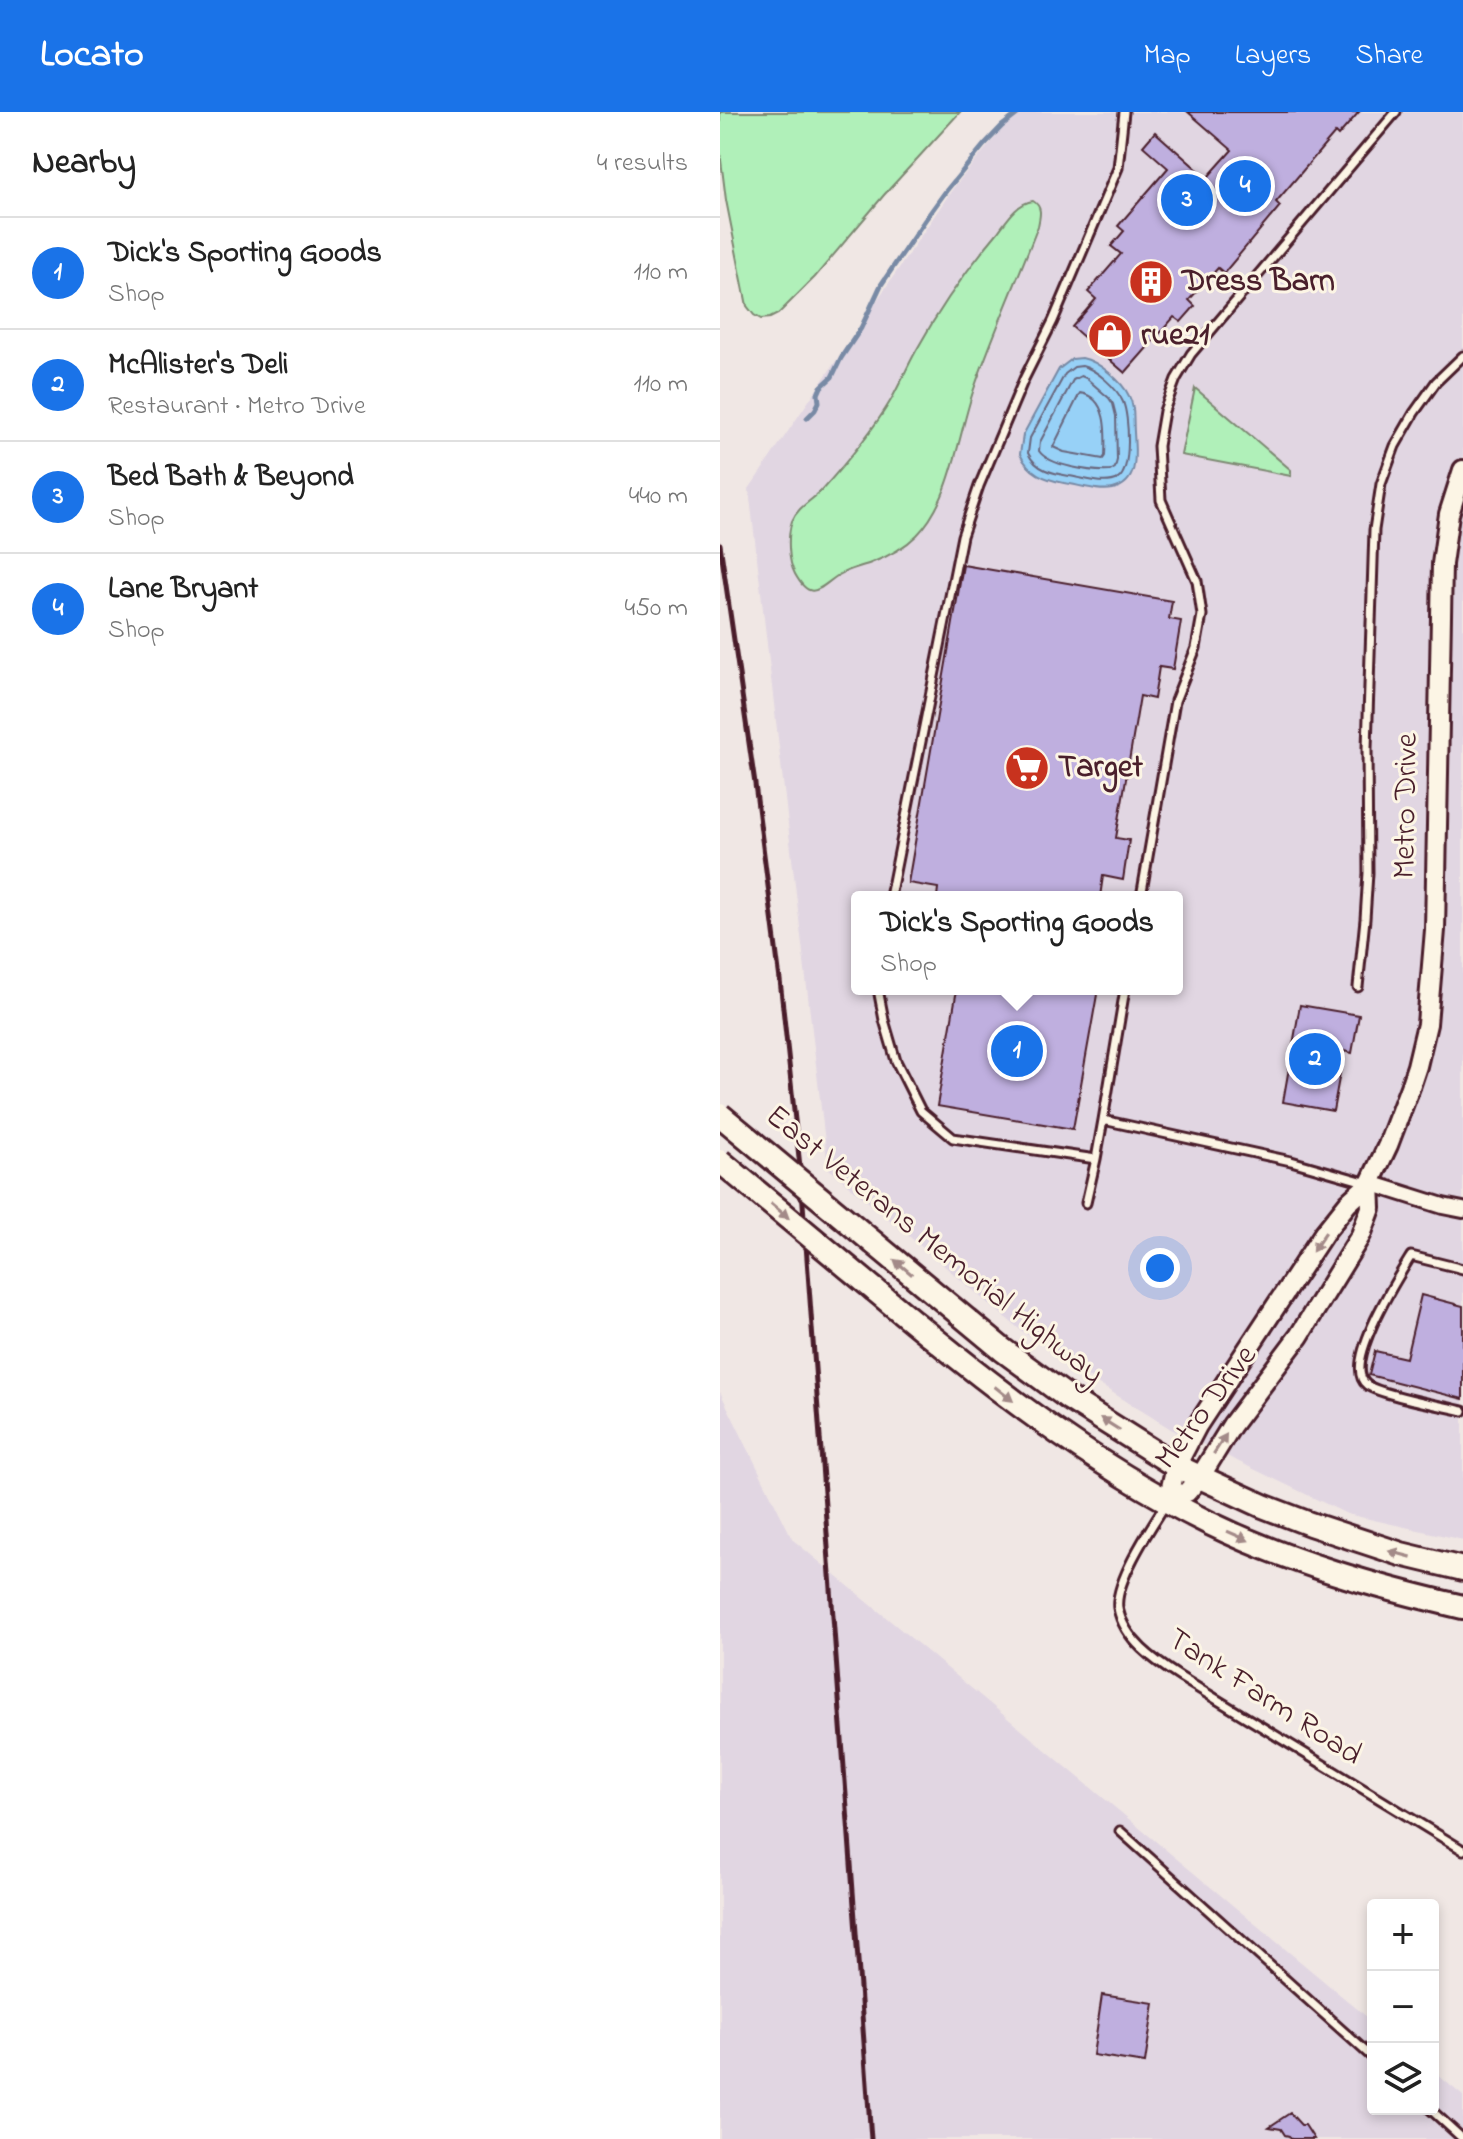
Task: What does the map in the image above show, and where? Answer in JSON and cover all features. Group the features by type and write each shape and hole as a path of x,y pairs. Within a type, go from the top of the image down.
{"main road":[{"name":"East Veterans Memorial Highway","path":"720,1115 1014,1358 1070,1399 1176,1466 1263,1506 1324,1529 1401,1554 1463,1569"},
{"path":"720,1161 943,1347 1032,1416 1098,1460 1208,1522 1295,1560 1407,1595 1463,1607"}],"street":[{"name":"Metro Drive","path":"1168,1500 1176,1466 1197,1426 1324,1233 1348,1203 1370,1183 1388,1145 1417,1066 1427,1024 1435,930 1442,564 1449,514 1463,470"},
{"name":"Metro Drive","path":"1168,1500 1187,1492 1200,1477 1232,1425 1299,1336 1361,1235 1371,1208 1370,1183"},
{"path":"1370,1183 1463,1210"}],"lane":[{"path":"891,891 962,536 1024,379 1053,321 1118,168 1124,112"},
{"path":"1142,891 1175,701 1196,648 1202,615 1197,581 1161,500 1158,446 1164,411 1176,379 1191,354 1396,112"},
{"path":"1358,987 1368,873 1367,748 1374,530 1381,484 1395,446 1414,413 1436,382 1463,356"},
{"path":"879,995 896,1061 921,1111 953,1138 1096,1159"},
{"path":"1086,1203 1124,995"},
{"path":"1103,1120 1291,1161 1370,1183"},
{"path":"1463,1269 1411,1256 1385,1298 1361,1354 1359,1367 1361,1379 1382,1392 1463,1411"},
{"name":"Tank Farm Road","path":"1168,1500 1121,1585 1118,1605 1123,1623 1133,1639 1154,1660 1180,1677 1463,1850"},
{"path":"1120,1831 1367,2053"},
{"path":"1437,2115 1463,2139"}],"shaded area":[{"path":"1016,112 1463,112 1463,1540 1347,1514 1171,1429 1018,1328 828,1168 749,489 954,187"},
{"path":"720,1392 793,1540 1367,2017 1367,2115 1439,2115 1439,2076 1463,2096 1463,2139 720,2139"}],"green space":[{"path":"720,112 960,112 815,277 778,314 761,319 747,306 726,200 720,152"},
{"path":"1033,201 1040,209 1038,226 974,389 946,486 929,521 901,548 841,574 811,591 801,583 793,569 789,534 794,516 821,491 876,424 934,320 975,260 1013,213"},
{"path":"1195,388 1291,470 1291,476 1181,455"}],"water":[{"path":"1082,358 1102,367 1115,378 1126,390 1132,404 1134,466 1128,481 1113,489 1095,489 1050,479 1033,470 1020,454 1023,435 1059,369 1072,359"}],"building":[{"path":"1188,112 1359,112 1338,136 1335,133 1276,202 1280,206 1224,273 1218,268 1189,300 1195,306 1181,322 1174,317 1125,373 1072,327 1096,299 1088,292 1121,254 1111,246 1124,231 1118,226 1168,168 1143,146 1155,132 1207,178 1232,150"},
{"name":"Target","path":"963,565 1172,601 1169,619 1181,621 1173,669 1159,667 1154,699 1140,696 1116,838 1129,840 1123,880 1103,876 1101,891 938,891 938,888 908,883"},
{"path":"956,995 1097,995 1073,1129 937,1106"},
{"path":"1300,1005 1359,1015 1352,1053 1344,1051 1333,1111 1283,1102"},
{"path":"1421,1295 1463,1306 1463,1399 1369,1375 1375,1351 1406,1358"},
{"path":"1102,1995 1154,2003 1145,2063 1093,2055"},
{"path":"1290,2113 1301,2125 1305,2125 1314,2139 1291,2139 1281,2129 1269,2127"}],"waterway":[{"path":"807,418 819,402 821,387 832,377 861,328 881,285 925,220 984,145 1020,112"}],"railway":[{"path":"720,544 755,784 801,1176 871,2139"}],"place":[{"name":"Lane Bryant","path":"1245,186"},
{"name":"Bed Bath & Beyond","path":"1187,200"},
{"name":"Dress Barn","path":"1151,282"},
{"name":"rue21","path":"1110,336"},
{"name":"Target","path":"1027,768"},
{"name":"Dick's Sporting Goods","path":"1017,1051"},
{"name":"McAlister's Deli","path":"1315,1059"}]}
